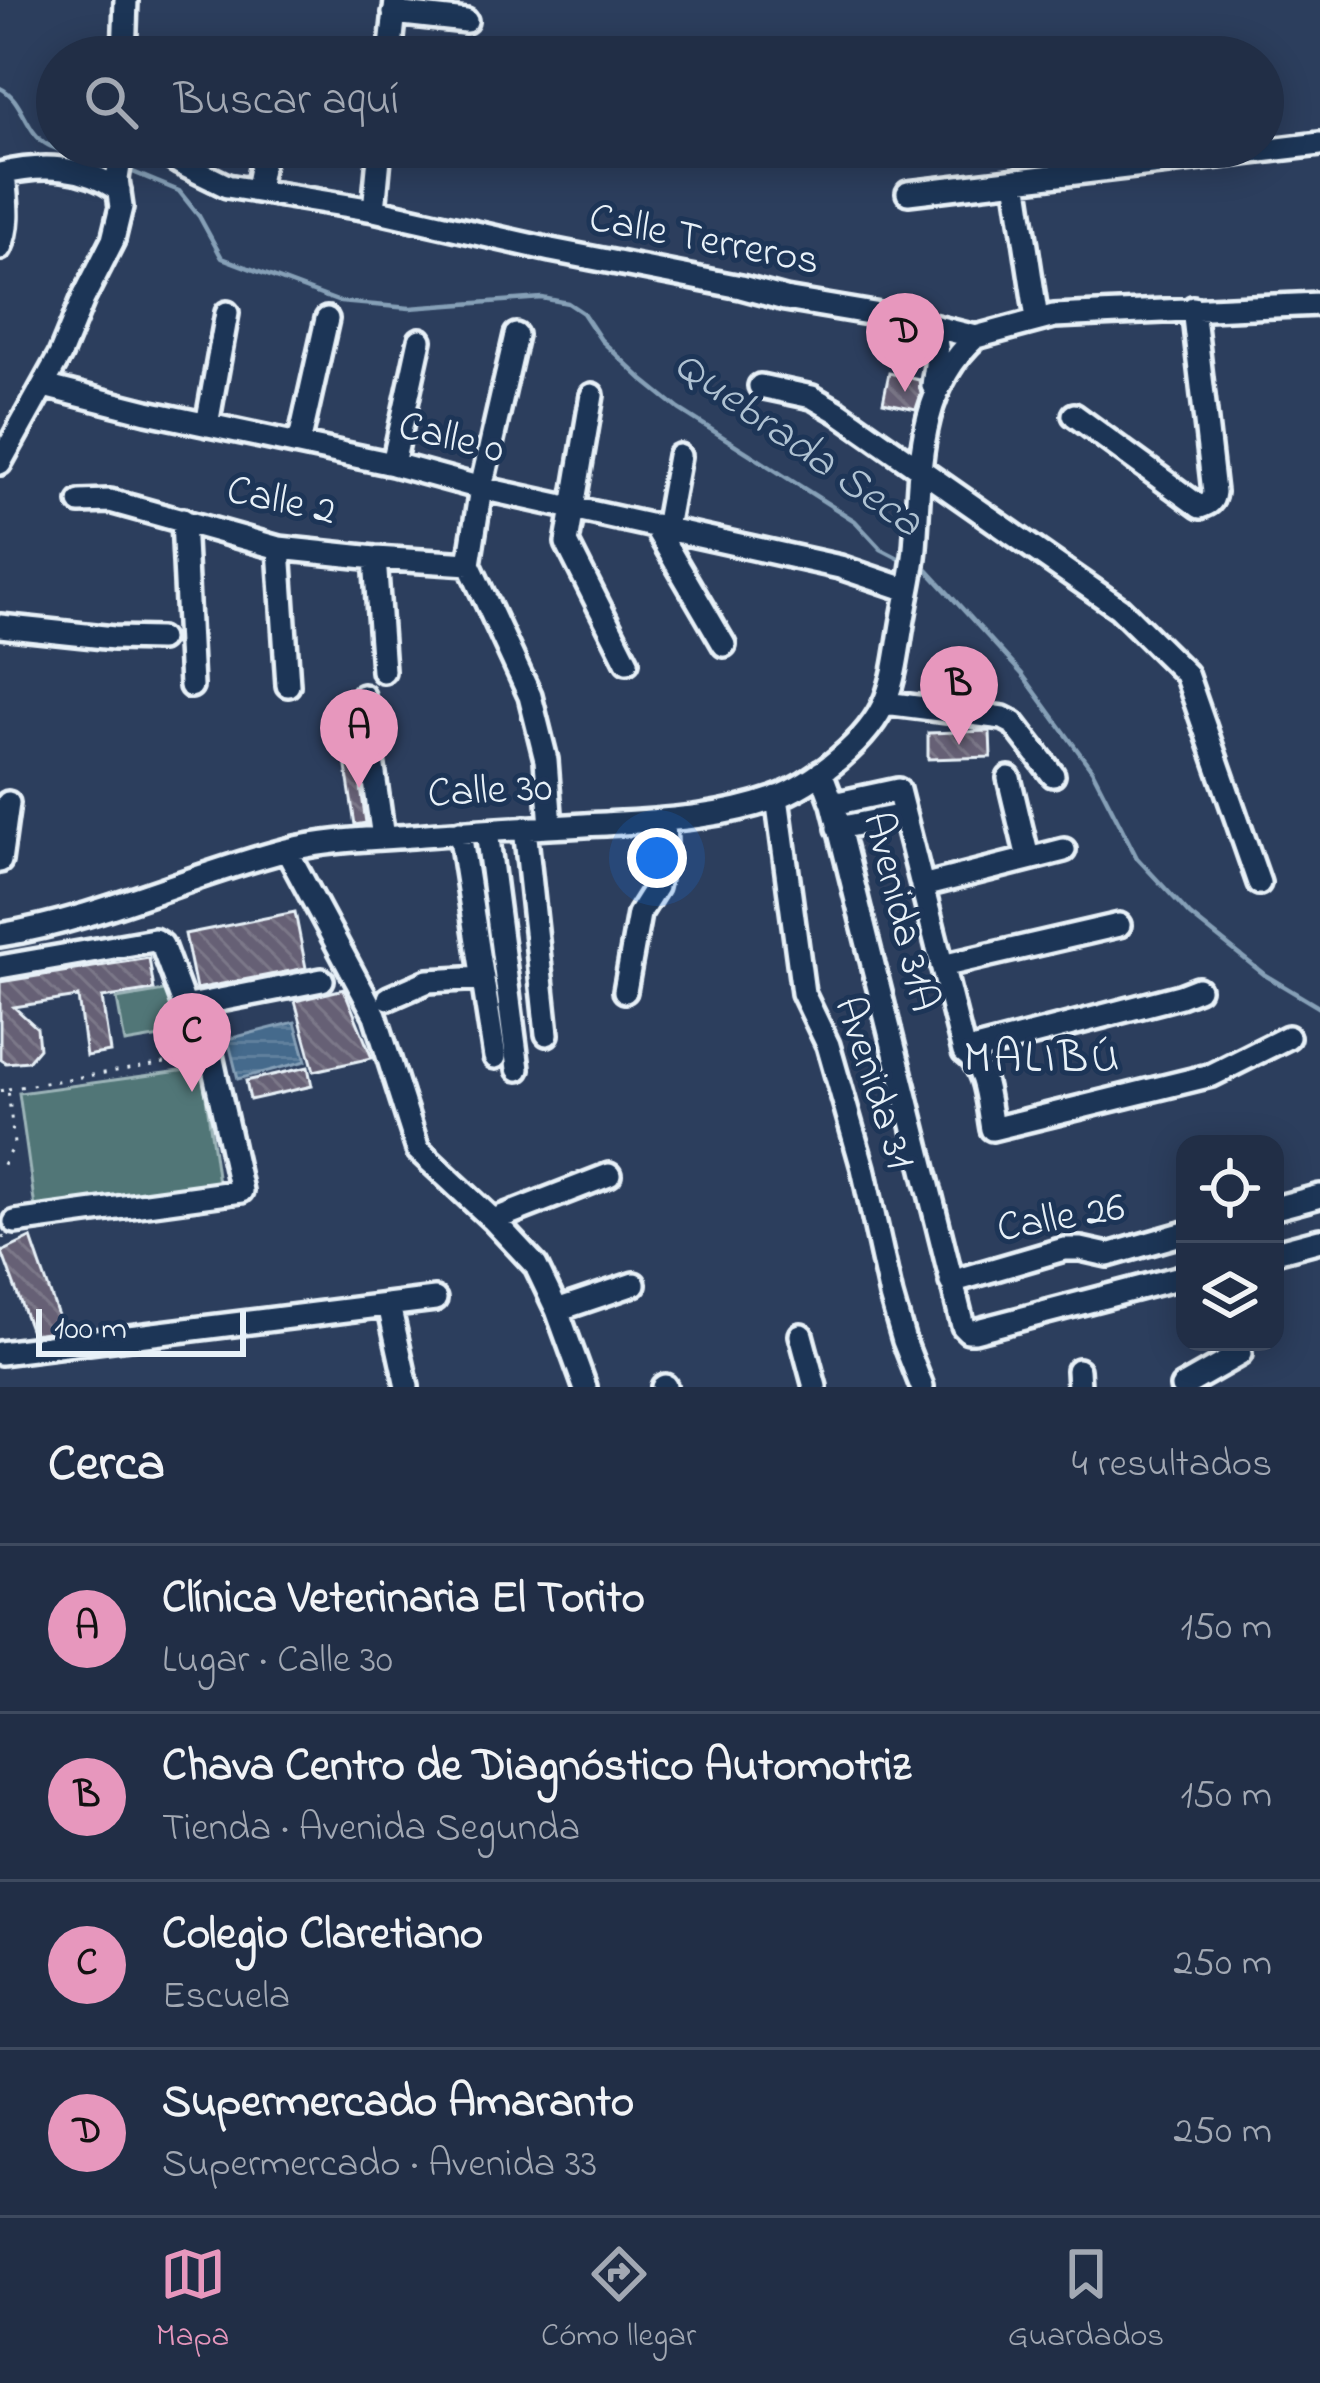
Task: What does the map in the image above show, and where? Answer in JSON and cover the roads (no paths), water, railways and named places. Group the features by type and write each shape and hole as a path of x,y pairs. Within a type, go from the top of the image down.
{"street":[{"path":"125,36 126,0"},
{"path":"395,7 466,21"},
{"path":"1284,148 1320,144"},
{"path":"0,248 8,222 2,174 36,168"},
{"path":"58,168 93,175 108,168"},
{"path":"1,457 44,386 113,239 119,223 121,168"},
{"name":"Calle Terreros","path":"189,168 227,186 374,210 976,337"},
{"path":"257,189 261,168"},
{"path":"374,210 378,168"},
{"path":"908,193 1117,168"},
{"path":"1016,180 1037,319"},
{"path":"1053,775 1013,723 1003,718 885,703 911,571 922,444 943,375 976,337 1037,319 1320,304"},
{"path":"1074,415 1200,507 1208,504 1214,492 1193,308"},
{"path":"207,425 226,313"},
{"path":"299,444 326,320"},
{"path":"928,325 938,343 932,404"},
{"path":"516,335 469,564 537,718 541,748 533,762 547,1034"},
{"path":"393,464 419,340"},
{"name":"Calle 0","path":"44,386 840,567 911,571"},
{"path":"760,386 812,397 921,470 1119,608 1186,674 1259,884"},
{"path":"592,395 567,543 627,662"},
{"path":"680,456 660,526 724,645"},
{"name":"Calle 2","path":"80,502 110,501 279,548 469,564"},
{"path":"183,520 190,686"},
{"path":"279,548 288,685"},
{"path":"375,559 382,671"},
{"path":"0,626 160,640"},
{"path":"363,696 383,838"},
{"name":"Calle 30","path":"1,928 38,928 287,850 333,842 711,814 800,788 860,738 885,703"},
{"name":"Avenida 31A","path":"821,772 833,804 963,1326 968,1331 1176,1278"},
{"path":"1009,778 1028,858"},
{"path":"833,804 898,790 964,1052 976,1060 981,1073 992,1129 1212,1075 1288,1037"},
{"name":"Avenida 31","path":"777,797 803,993 828,1045 863,1168 891,1296 922,1387"},
{"path":"0,861 8,803"},
{"path":"838,828 904,815"},
{"path":"625,992 639,914 656,886 665,846 664,820"},
{"path":"487,830 518,1069"},
{"path":"460,832 495,1057"},
{"path":"287,850 375,1015 418,1150 536,1266 585,1387"},
{"path":"922,886 1064,850"},
{"path":"942,966 1119,925"},
{"path":"0,967 154,940 162,945 194,1030 211,1055 241,1191 15,1222"},
{"path":"389,998 428,981 483,978"},
{"path":"184,1007 322,980"},
{"path":"964,1052 1198,989"},
{"path":"493,1220 609,1175"},
{"path":"1284,1206 1320,1196"},
{"name":"Calle 26","path":"951,1282 1064,1249 1108,1255 1176,1236"},
{"path":"1284,1250 1320,1240"},
{"path":"557,1310 634,1284"},
{"path":"0,1353 435,1299"},
{"path":"389,1305 407,1387"},
{"path":"801,1335 815,1387"},
{"path":"1182,1387 1240,1354"}],"water":[{"path":"295,1022 306,1061 238,1079 228,1039"}],"waterway":[{"name":"Quebrada Seca","path":"0,88 14,99 36,135"},
{"name":"Quebrada Seca","path":"128,170 179,191 222,258 340,302 410,308 542,298 568,303 583,313 601,340 679,409 855,521 881,549 906,562"},
{"name":"Quebrada Seca","path":"922,568 1022,674 1092,770 1137,858 1190,915 1265,975 1320,1008"}],"place":[{"name":"Supermercado Amaranto","path":"905,392"},
{"name":"Chava Centro de Diagnóstico Automotriz","path":"959,745"},
{"name":"Clínica Veterinaria El Torito","path":"359,788"},
{"name":"Colegio Claretiano","path":"192,1092"}],"district":[{"name":"MALIBÚ","path":"1043,1060"}]}
